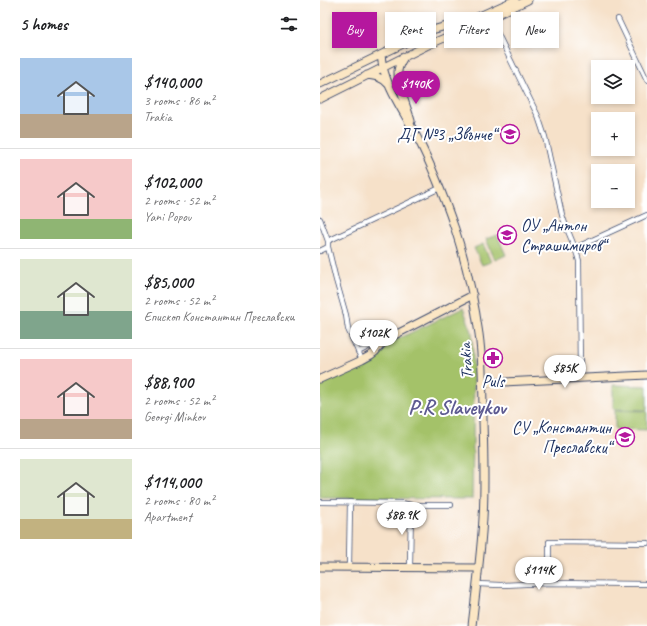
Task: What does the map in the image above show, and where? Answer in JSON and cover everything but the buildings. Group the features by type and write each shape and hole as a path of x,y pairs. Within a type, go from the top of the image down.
{"main road":[{"path":"320,84 432,30 474,18 515,0"},
{"path":"503,12 528,0"},
{"path":"320,99 444,38"},
{"path":"381,55 386,66 400,86"},
{"path":"400,86 398,72 400,63 404,57"},
{"name":"Trakia","path":"386,66 388,84 434,173 455,229 473,295 480,336 483,383 484,490 483,519 472,626"},
{"path":"367,75 382,78 388,84"},
{"name":"Trakia","path":"400,86 412,129"},
{"path":"320,379 362,360 375,352 385,340 473,295"},
{"path":"483,383 647,375"},
{"path":"320,567 478,568"}],"street":[{"path":"618,19 647,80"},
{"path":"503,45 538,116 545,137 565,226 579,261 580,379"},
{"path":"328,241 440,188"},
{"path":"575,248 647,214"},
{"path":"320,219 328,241 328,247 348,329 362,360"},
{"path":"320,251 328,247"},
{"path":"358,352 385,340"},
{"path":"320,502 451,505"},
{"path":"349,567 350,502"},
{"path":"410,567 411,505"},
{"path":"549,583 549,542 647,543"},
{"path":"477,584 647,584"}],"green space":[{"path":"497,235 506,255 495,260 486,239"},
{"path":"483,244 491,262 482,265 474,248"},
{"path":"463,308 472,332 474,380 472,499 320,498 320,384 376,358 383,352 389,343"},
{"path":"613,385 647,386 647,410 613,409"},
{"path":"615,410 647,411 647,430 615,429"}],"place":[{"name":"ДГ №3 „Звънче“","path":"510,134"},
{"name":"ОУ „Антон Страшимиров“","path":"507,235"},
{"name":"Puls","path":"493,358"},
{"name":"СУ „Константин Преславски“","path":"625,437"}],"district":[{"name":"P.R Slaveykov","path":"457,407"}]}
